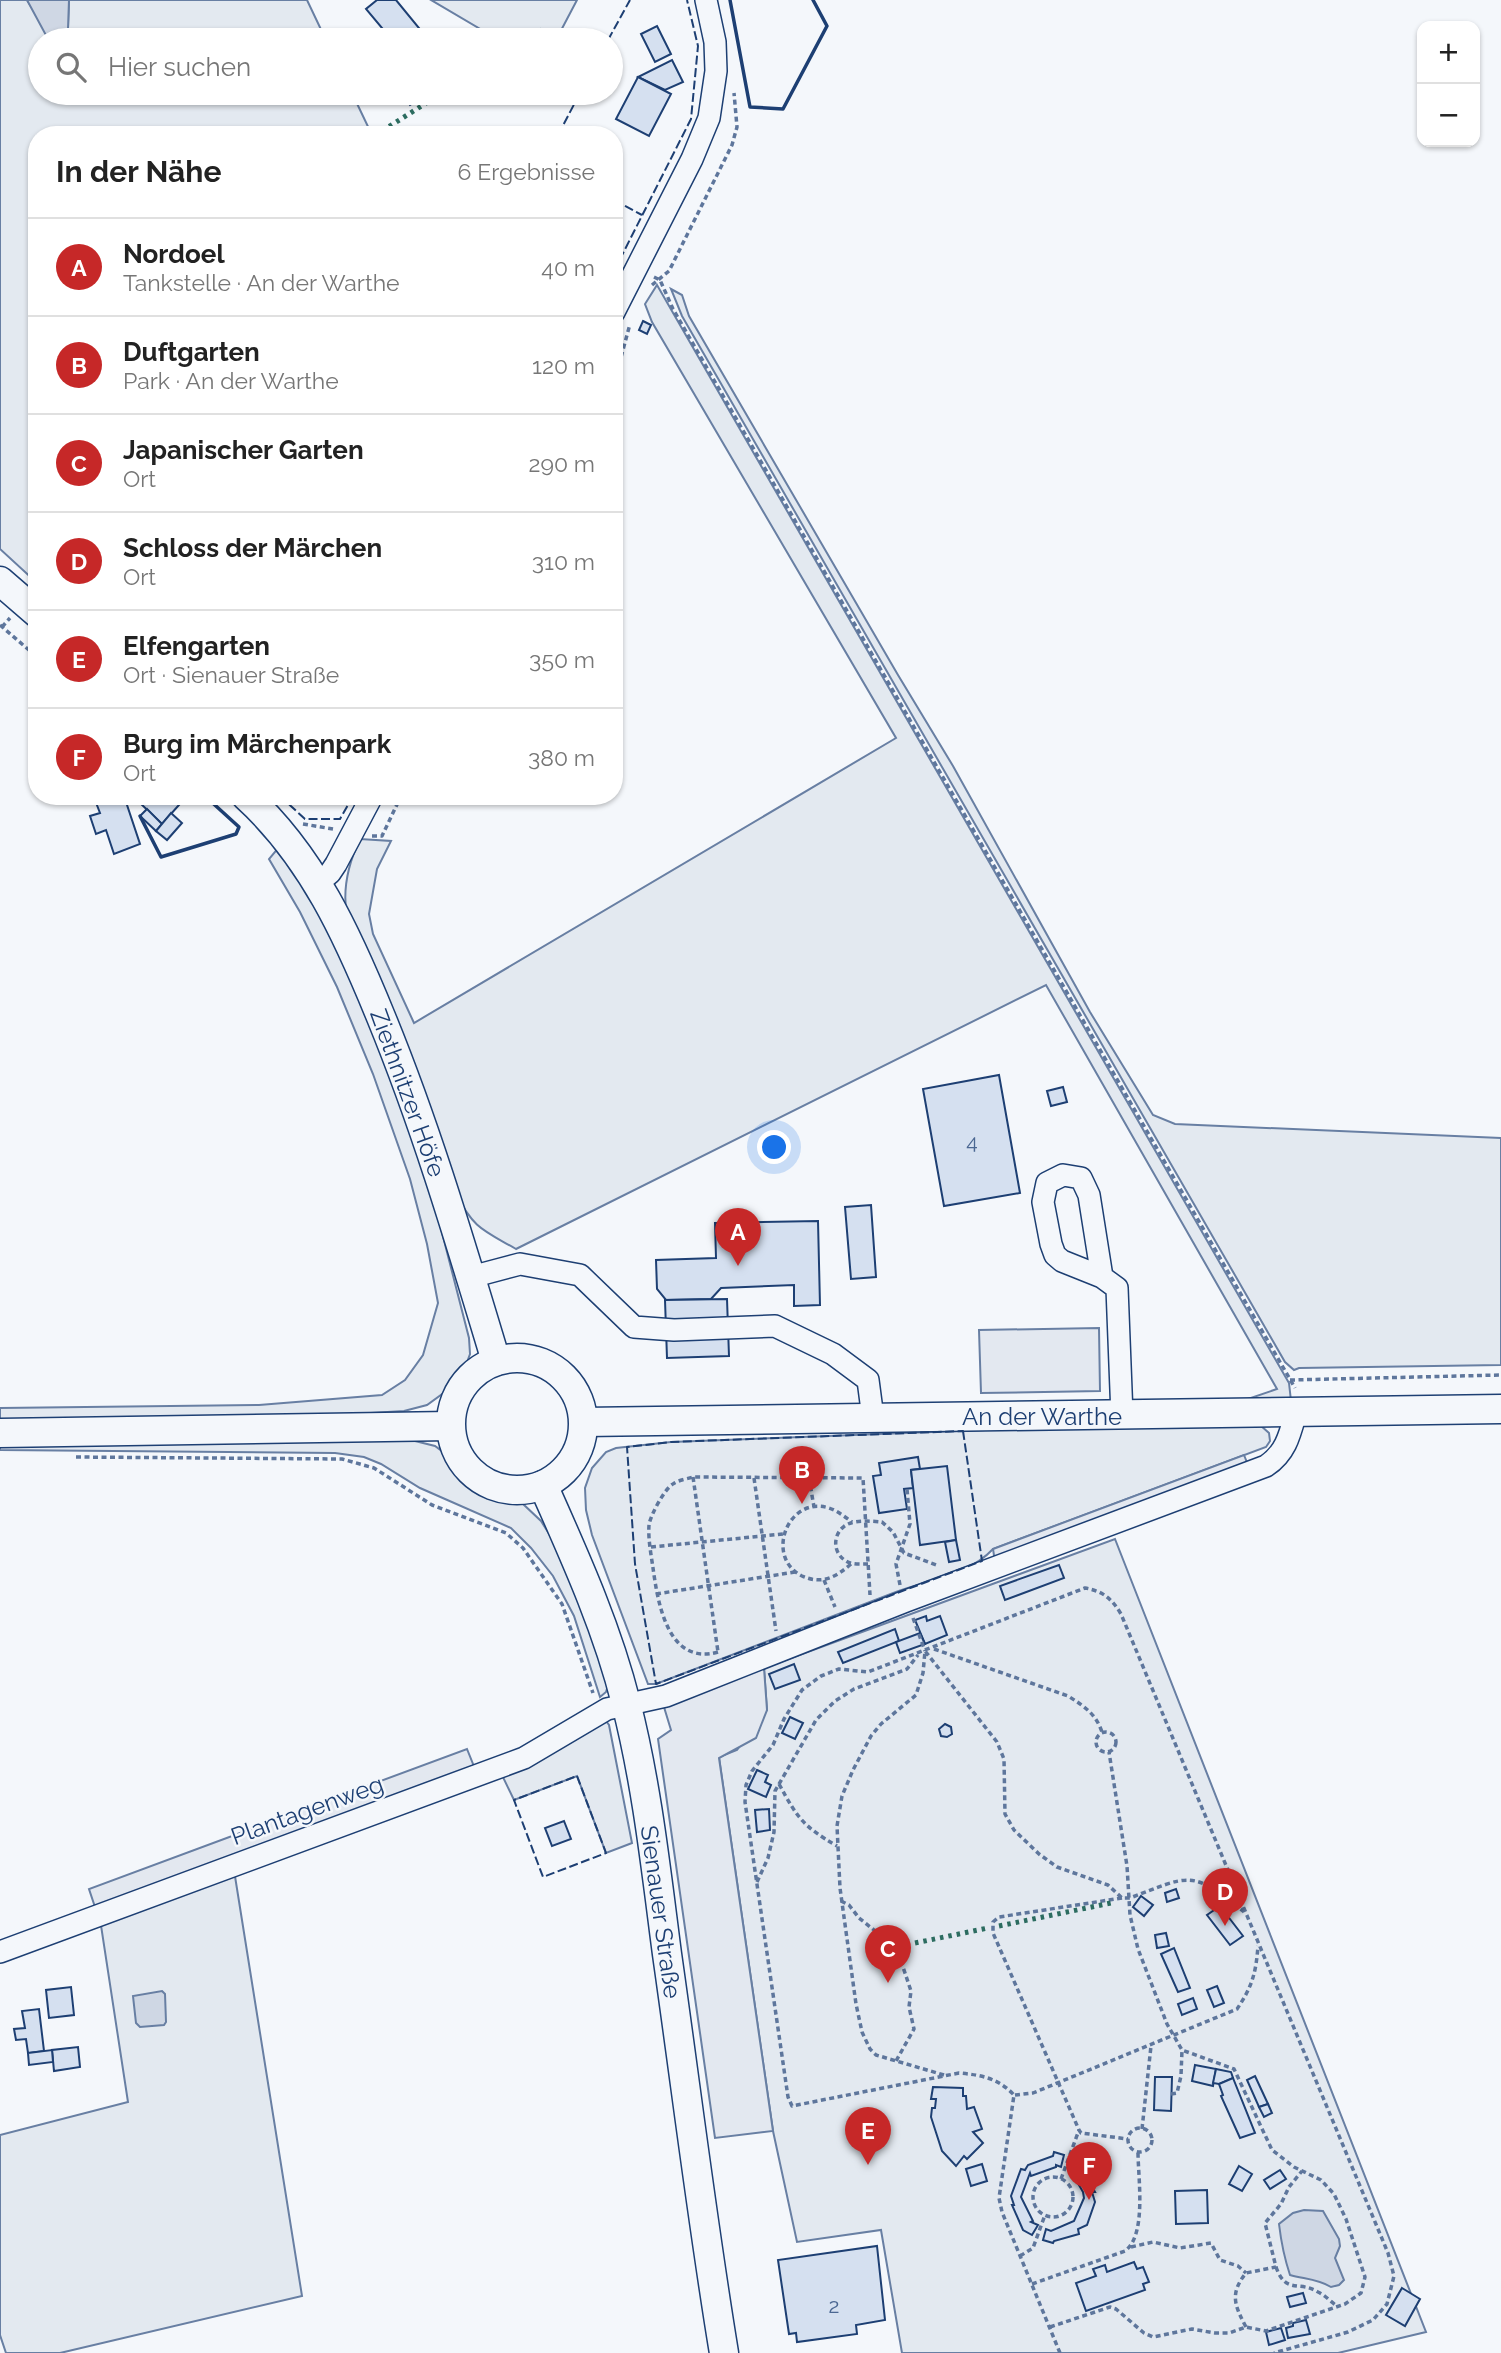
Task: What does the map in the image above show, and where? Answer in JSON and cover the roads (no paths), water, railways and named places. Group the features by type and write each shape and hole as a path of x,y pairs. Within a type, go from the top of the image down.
{"main road":[{"path":"0,581 28,605"},
{"name":"Ziethnitzer Höfe","path":"254,805 287,840 317,883 342,929 390,1039 436,1165 496,1361"},
{"path":"516,1357 536,1360 555,1369 570,1383 580,1402 584,1422 582,1442 574,1460 561,1475 544,1485 527,1490 508,1491 490,1485 474,1475 461,1461 453,1444 450,1426 453,1405 462,1386 477,1371 496,1361 516,1357"},
{"name":"An der Warthe","path":"584,1422 1501,1409"},
{"path":"0,1433 450,1426"},
{"name":"Sienauer Straße","path":"544,1485 588,1585 604,1629 626,1704 641,1773 724,2353"}],"street":[{"path":"623,294 692,159 709,118 716,71 715,42 706,0"},
{"path":"317,883 337,864 368,805"},
{"path":"1102,1277 1089,1195 1081,1178 1063,1175 1047,1183 1043,1202 1051,1244 1055,1255 1062,1261 1102,1277 1118,1288 1122,1416"},
{"path":"471,1277 520,1264 580,1276 634,1327 674,1330 775,1326 833,1354 868,1380 873,1418"},
{"name":"Plantagenweg","path":"0,1952 524,1758 599,1712 666,1696 899,1591 949,1585 1266,1466 1275,1460 1284,1448 1296,1412"}],"place":[{"name":"Nordoel","path":"738,1266"},
{"name":"Duftgarten","path":"802,1504"},
{"name":"Schloss der Märchen","path":"1225,1926"},
{"name":"Japanischer Garten","path":"888,1983"},
{"name":"Elfengarten","path":"868,2165"},
{"name":"Burg im Märchenpark","path":"1089,2200"}]}
